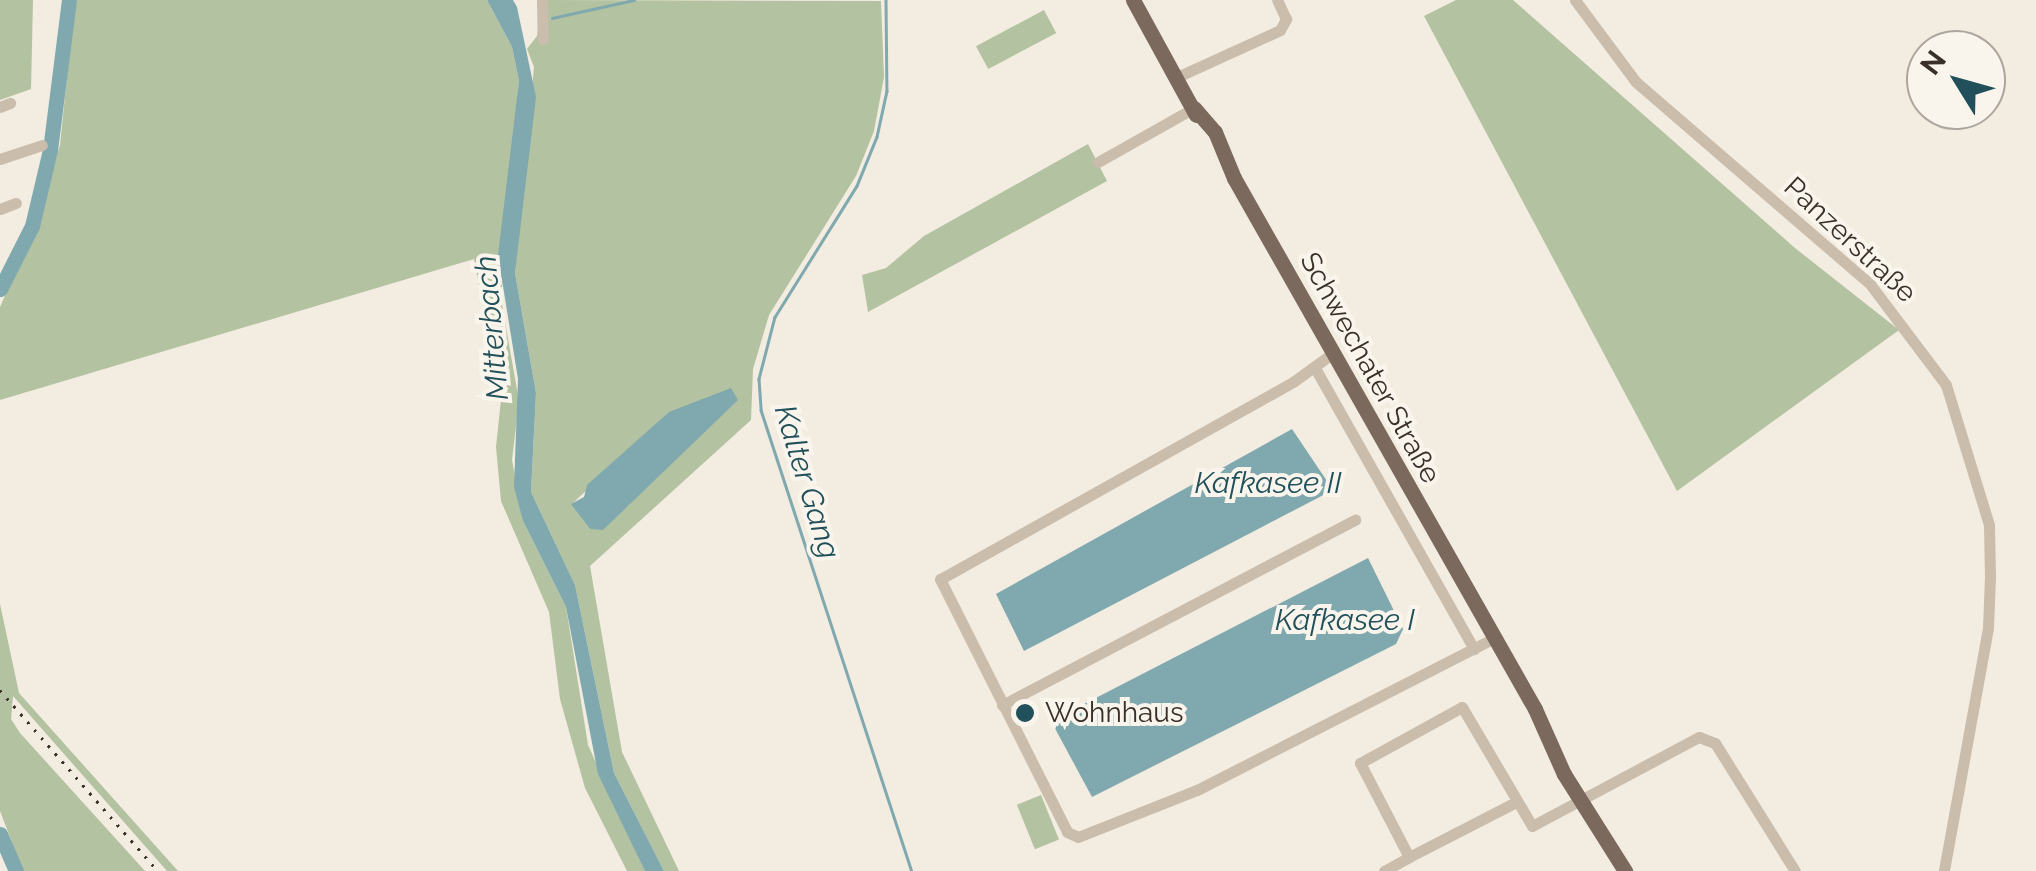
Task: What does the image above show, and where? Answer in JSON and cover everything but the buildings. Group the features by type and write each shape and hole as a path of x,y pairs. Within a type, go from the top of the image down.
{"main road":[{"name":"Schwechater Straße","path":"1133,0 1194,108 1215,132 1234,178 1554,746 1564,774 1584,798 1624,871"}],"street":[{"path":"542,0 543,39"},
{"path":"1177,77 1284,26 1277,0"},
{"name":"Panzerstraße","path":"1574,0 1636,82 1870,284 1946,384 1989,525 1990,576 1988,628 1944,871"},
{"path":"1098,162 1194,108"},
{"path":"0,159 42,145"},
{"path":"0,209 16,203"},
{"path":"1332,353 1315,368 940,579 1067,832 1078,836 1197,790 1494,638"},
{"path":"1315,368 1474,649"},
{"path":"1002,704 1354,520"},
{"path":"1409,857 1360,763 1462,707 1532,826 1699,737 1715,743 1795,871"},
{"path":"1384,871 1516,802"}],"green space":[{"path":"0,0 33,0 31,89 0,100"},
{"path":"75,0 487,0 512,47 519,81 501,299 519,401 512,460 523,521 566,607 588,745 645,871 627,871 585,788 560,699 549,612 501,501 496,447 501,400 474,259 0,400 0,307 37,223 60,145"},
{"path":"544,0 881,1 884,77 874,131 856,176 769,315 753,369 751,420 590,566 622,752 679,871 664,871 614,773 575,585 531,492 536,393 515,273 534,67 527,49 537,36","holes":["669,412 590,529 572,504"]},
{"path":"1456,0 1513,0 1795,248 1899,330 1677,491 1424,16"},
{"path":"1044,10 1056,33 988,69 976,46"},
{"path":"1088,144 1107,181 868,312 862,275 886,268 924,236"},
{"path":"0,604 19,693 178,871 167,871 13,696 11,719 20,733 145,871 23,871 0,811"},
{"path":"1041,795 1059,840 1035,849 1017,805"}],"water":[{"path":"487,0 513,0 517,7 536,97 515,273 536,393 531,492 575,585 614,773 664,871 645,871 598,774 566,607 523,521 514,487 518,379 498,255 519,81 512,47"},
{"path":"731,388 738,400 603,530 590,529 571,504 584,497 587,485 669,412"},
{"name":"Kafkasee II","path":"1292,429 1333,490 1024,651 996,594"},
{"name":"Kafkasee I","path":"1368,558 1403,629 1396,644 1092,797 1051,721"}],"waterway":[{"path":"0,289 32,226 50,150 69,0"},
{"path":"552,18 634,0"},
{"name":"Kalter Gang","path":"886,0 887,91 877,137 857,186 775,317 759,379 761,410 912,871"},
{"path":"0,834 16,871"}],"railway":[{"path":"0,690 158,871"}],"place":[{"name":"Wohnhaus","path":"1025,713"}],"water label":[{"name":"Mitterbach","path":"492,328"}]}
